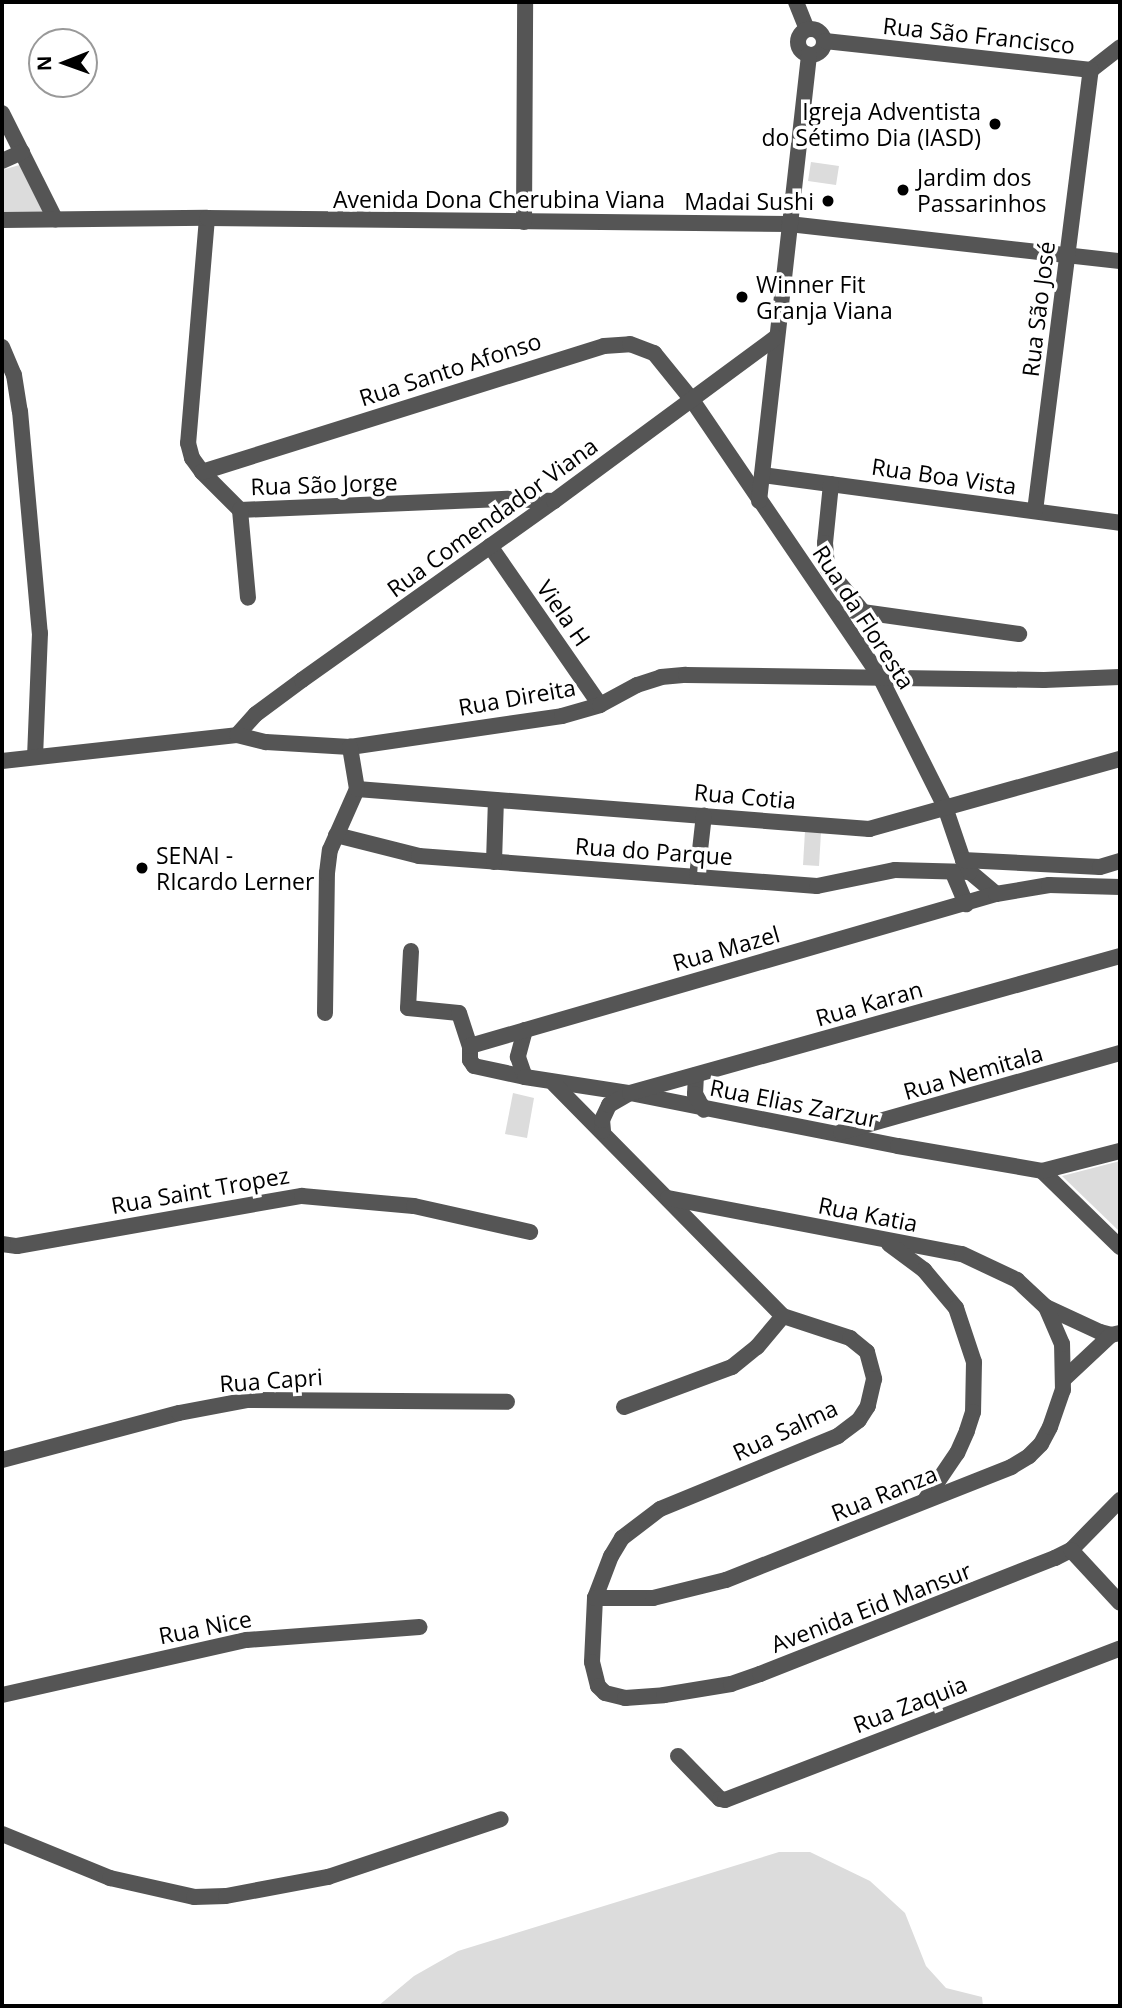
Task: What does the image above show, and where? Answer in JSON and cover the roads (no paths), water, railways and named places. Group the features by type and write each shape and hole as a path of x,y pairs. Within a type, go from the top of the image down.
{"street":[{"path":"524,222 525,2"},
{"path":"796,2 807,29"},
{"path":"807,29 819,30 825,41 818,53 809,55 801,50 798,42 800,34 807,29"},
{"name":"Rua São Francisco","path":"825,41 1091,71 1120,47"},
{"path":"759,501 775,338 809,55"},
{"name":"Rua São José","path":"1035,511 1091,71"},
{"path":"2,113 55,219"},
{"path":"2,161 22,152"},
{"name":"Avenida Dona Cherubina Viana","path":"2,220 207,218 789,224 1120,261"},
{"name":"Rua São Jorge","path":"207,218 188,443 192,458 202,472 240,510 508,499 554,502"},
{"name":"Rua Comendador Viana","path":"237,734 256,714 554,502 775,338"},
{"name":"Rua Santo Afonso","path":"202,472 604,346 630,344 654,353 692,400"},
{"path":"2,347 14,375 20,411 40,633 35,757"},
{"name":"Rua da Floresta","path":"692,400 880,677 945,807 962,869 967,904"},
{"name":"Rua Boa Vista","path":"738,469 1120,523"},
{"path":"831,484 825,543 827,568 863,612"},
{"path":"240,510 248,597"},
{"name":"Viela H","path":"490,546 600,705"},
{"path":"834,608 1019,635"},
{"name":"Rua Direita","path":"2,761 237,734 266,742 350,747 537,721 600,705 637,685 660,677 1044,680 1120,677"},
{"path":"324,1013 327,873 336,835 357,789 350,747"},
{"name":"Rua Cotia","path":"357,789 869,829 1120,759"},
{"path":"494,862 496,800"},
{"path":"697,877 704,815"},
{"name":"Rua do Parque","path":"336,835 407,854 817,886 895,870 962,869"},
{"path":"1100,867 1120,861"},
{"path":"962,869 1120,868"},
{"path":"962,869 996,894"},
{"name":"Rua Mazel","path":"470,1046 996,894 1049,885 1120,887"},
{"path":"411,951 408,1008 459,1013 470,1046"},
{"name":"Rua Karan","path":"630,1093 1120,956"},
{"path":"525,1030 519,1057 525,1077"},
{"name":"Rua Elias Zarzur","path":"470,1046 470,1060 474,1066 554,1084 630,1093 704,1110 1042,1171"},
{"name":"Rua Nemitala","path":"838,1133 1120,1054"},
{"path":"696,1075 695,1094 704,1110"},
{"name":"Rua Salma","path":"554,1084 783,1316 850,1338 867,1352 874,1379 868,1406 859,1420 838,1436 660,1509 642,1519 616,1547 595,1598 594,1675 598,1686 614,1696"},
{"path":"603,1131 602,1121 609,1105 630,1093"},
{"path":"897,1117 892,1133 898,1146"},
{"path":"1042,1171 1120,1151"},
{"path":"1042,1171 1120,1247"},
{"name":"Rua Saint Tropez","path":"2,1244 17,1246 302,1196 414,1206 530,1232"},
{"name":"Rua Katia","path":"667,1198 962,1254 1017,1280 1046,1307"},
{"path":"884,1241 941,1287 956,1308 974,1362 975,1388 967,1431 925,1500"},
{"path":"1046,1307 1116,1334 1064,1379"},
{"name":"Rua Ranza","path":"595,1598 653,1598 726,1580 1011,1467 1029,1456 1041,1444 1050,1427 1064,1379 1062,1344 1046,1307"},
{"path":"624,1407 732,1367 751,1353 783,1316"},
{"name":"Rua Capri","path":"2,1460 179,1413 248,1400 507,1402"},
{"name":"Avenida Eid Mansur","path":"614,1696 625,1698 699,1690 760,1674 1026,1571 1071,1550 1120,1500"},
{"path":"1071,1550 1120,1603"},
{"name":"Rua Nice","path":"2,1695 247,1640 420,1627"},
{"name":"Rua Zaquia","path":"678,1756 717,1796 725,1800 1120,1648"},
{"path":"2,1834 110,1878 194,1897 226,1896 328,1877 501,1819"}],"place":[{"name":"Igreja Adventista do Sétimo Dia (IASD)","path":"995,124"},
{"name":"Jardim dos Passarinhos","path":"903,190"},
{"name":"Madai Sushi","path":"828,201"},
{"name":"Winner Fit Granja Viana","path":"742,297"},
{"name":"SENAI - RIcardo Lerner","path":"142,868"}]}
